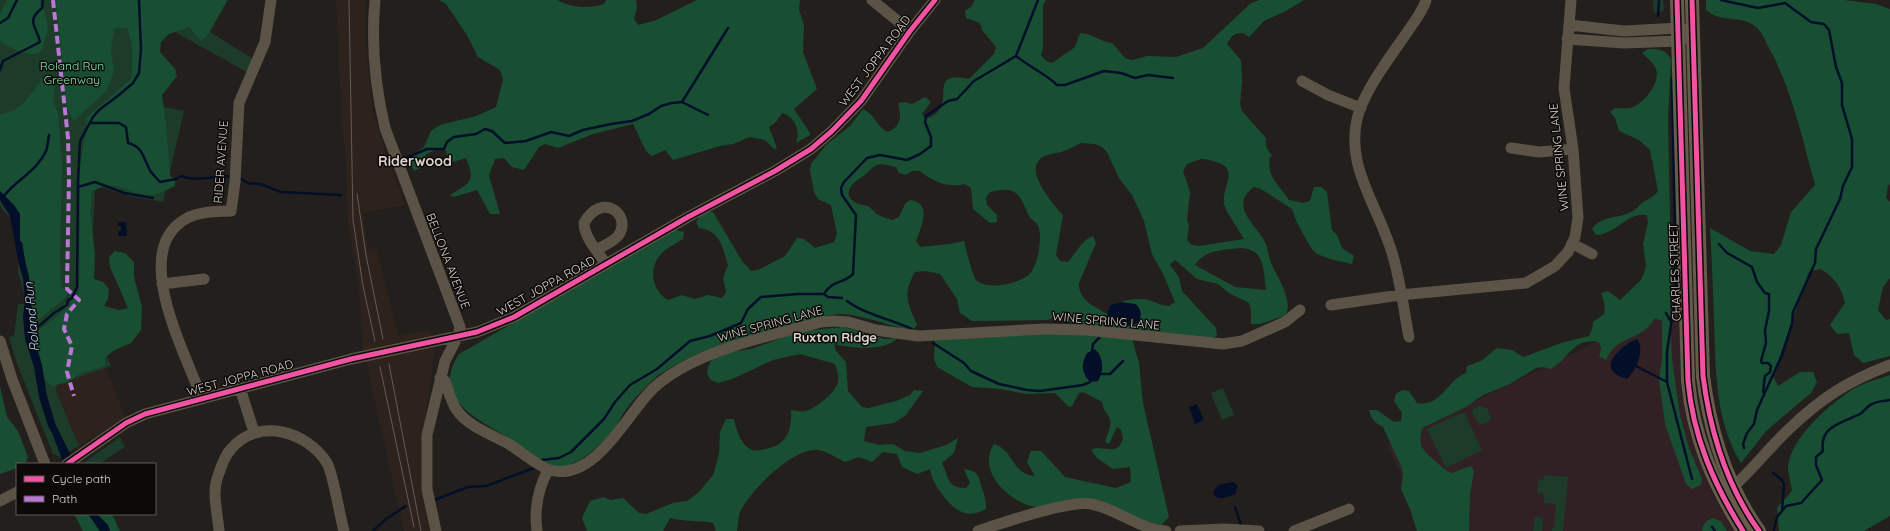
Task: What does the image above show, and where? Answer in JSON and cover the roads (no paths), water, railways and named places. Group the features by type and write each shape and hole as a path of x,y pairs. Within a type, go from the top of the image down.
{"main road":[{"name":"CHARLES STREET","path":"1677,0 1688,381 1690,403 1714,480 1723,499 1743,531"},
{"path":"1692,0 1703,376 1713,431 1733,486 1759,531"}],"street":[{"name":"RIDER AVENUE","path":"202,399 168,309 162,284 162,254 171,232 181,221 195,215 231,211 235,177 239,103 265,42 271,0"},
{"name":"BELLONA AVENUE","path":"375,0 373,45 379,100 385,128 460,327 458,336"},
{"path":"872,0 910,31"},
{"name":"WEST JOPPA ROAD","path":"70,463 137,417 351,359 477,332 514,317 721,199 789,163 811,149 832,131 860,101 910,31 935,0"},
{"path":"1410,337 1400,295 1394,259 1364,185 1358,166 1355,149 1361,108 1377,77 1417,18 1426,0"},
{"name":"WINE SPRING LANE","path":"1331,305 1400,295 1526,283 1555,266 1562,260 1573,244 1577,229 1578,213 1573,148 1564,88 1571,0"},
{"path":"1569,26 1679,34"},
{"path":"1567,38 1624,43 1694,33"},
{"path":"1302,81 1328,95 1361,108"},
{"path":"1511,148 1539,152 1573,148"},
{"path":"1573,244 1592,254"},
{"path":"596,250 606,264"},
{"path":"162,284 204,279"},
{"name":"WINE SPRING LANE","path":"548,470 564,472 579,467 590,460 616,435 648,394 659,383 684,366 723,350 821,322 848,322 883,331 918,336 1043,329 1080,330 1223,344 1242,341 1285,322 1300,310"},
{"path":"436,531 427,489 427,435 445,361 458,336"},
{"path":"0,341 12,379 45,463"},
{"path":"1733,486 1747,475 1787,431 1816,404 1844,385 1890,365"},
{"path":"440,378 445,381 456,410 471,424 515,448 548,470 538,493 536,531"},
{"path":"240,388 254,432"},
{"path":"219,531 216,481 230,449 254,432 272,430 298,436 317,449 328,464 344,531"},
{"path":"0,501 16,493"},
{"path":"978,531 1056,508 1091,504 1119,515 1143,527 1166,531"},
{"path":"1294,531 1349,509"},
{"path":"1180,531 1234,529 1259,531"}],"water":[{"name":"Roland Run","path":"0,191 14,205 20,214 20,240 29,277 34,337 42,365 47,396 55,423 75,463 64,463 48,426 39,397 34,367 25,339 23,317 25,301 23,278 19,265 10,216 0,200"},
{"path":"118,222 126,222 127,236 118,236 118,232 121,231 121,226 118,226"},
{"path":"1121,302 1136,304 1141,313 1138,323 1130,326 1110,322 1108,320 1107,316 1110,305"},
{"path":"1637,339 1640,355 1636,366 1627,379 1621,377 1611,368 1612,360 1621,349"},
{"path":"1095,349 1100,356 1102,369 1098,381 1090,382 1085,375 1083,364 1087,353"},
{"path":"1197,404 1204,420 1195,424 1189,407"},
{"path":"1233,482 1238,486 1235,494 1221,498 1214,495 1213,492 1218,485"},
{"path":"89,515 98,515 108,525 110,531 100,531"}],"waterway":[{"path":"0,23 8,18 17,0"},
{"path":"0,70 3,61 40,42 33,21 34,17 42,8 43,0"},
{"path":"32,332 54,313 67,305 68,300 72,298 77,287 80,141 93,117 99,110 133,83 139,73 141,49 139,0"},
{"path":"824,294 830,286 853,274 856,215 842,195 841,188 844,182 867,158 880,155 907,160 920,154 931,146 931,137 925,122 926,116 948,101 957,99 974,81 1016,56 1038,0"},
{"path":"1658,16 1659,0"},
{"path":"1721,0 1758,8 1785,3 1811,22 1824,24 1829,30 1836,67 1842,83 1842,105 1852,139 1852,167 1843,186 1840,199 1816,249 1815,263 1793,312 1792,324 1782,355 1757,410 1754,424 1747,433 1743,444 1744,448"},
{"path":"682,102 728,28"},
{"path":"1016,56 1057,85 1065,85 1104,71 1121,73 1135,78 1148,75 1173,78"},
{"path":"1672,79 1676,291 1667,352 1667,382 1692,479"},
{"path":"401,160 427,149 444,149 447,142 454,137 476,134 485,129 492,131 505,143 526,141 551,132 569,136 583,130 632,121 649,114 661,106 672,103 682,102 708,115"},
{"path":"90,123 119,123 126,127 128,143 137,147 151,172 160,182 176,179 181,176 193,179 232,176"},
{"path":"3,197 14,185 32,170 42,158 47,149 49,135"},
{"path":"238,177 248,183 260,184 281,192 341,195"},
{"path":"78,187 95,182 124,193 153,198"},
{"name":"Roland Run","path":"21,243 25,268"},
{"path":"1719,244 1727,253 1752,267 1757,282 1765,293 1769,294 1769,311 1765,330 1766,343 1761,361 1762,363 1768,363 1771,366 1770,372 1765,376 1763,392"},
{"path":"542,460 559,458 571,452 604,419 615,402 630,385 657,369 690,341 710,336 741,323 748,309 761,297 797,294 824,294 828,297 842,298"},
{"path":"847,301 862,310 912,329"},
{"path":"1666,313 1671,322"},
{"path":"1092,352 1093,344 1099,338"},
{"path":"933,343 964,363 971,371 999,384 1027,390 1040,391 1083,385 1090,382 1090,379"},
{"path":"1101,374 1110,374 1123,361"},
{"path":"1636,366 1667,382"},
{"path":"1774,530 1777,517 1786,506 1801,503 1822,480 1816,465 1816,457 1823,451 1823,443 1828,431 1833,426 1860,414 1874,403 1890,400"},
{"path":"434,500 468,487 486,486 534,468"},
{"path":"1773,473 1781,479 1784,484 1782,511"},
{"path":"373,531 386,519 406,506"},
{"path":"1235,507 1241,525"},
{"path":"1712,527 1715,531"}],"tram line":[{"path":"349,0 353,220 363,286 375,341"},
{"path":"357,194 366,255 383,339"},
{"path":"389,364 421,531"},
{"path":"380,367 414,527"}],"district":[{"name":"Riderwood","path":"415,161"},
{"name":"Ruxton Ridge","path":"835,337"}],"park label":[{"name":"Roland Run Greenway","path":"72,73"}]}
